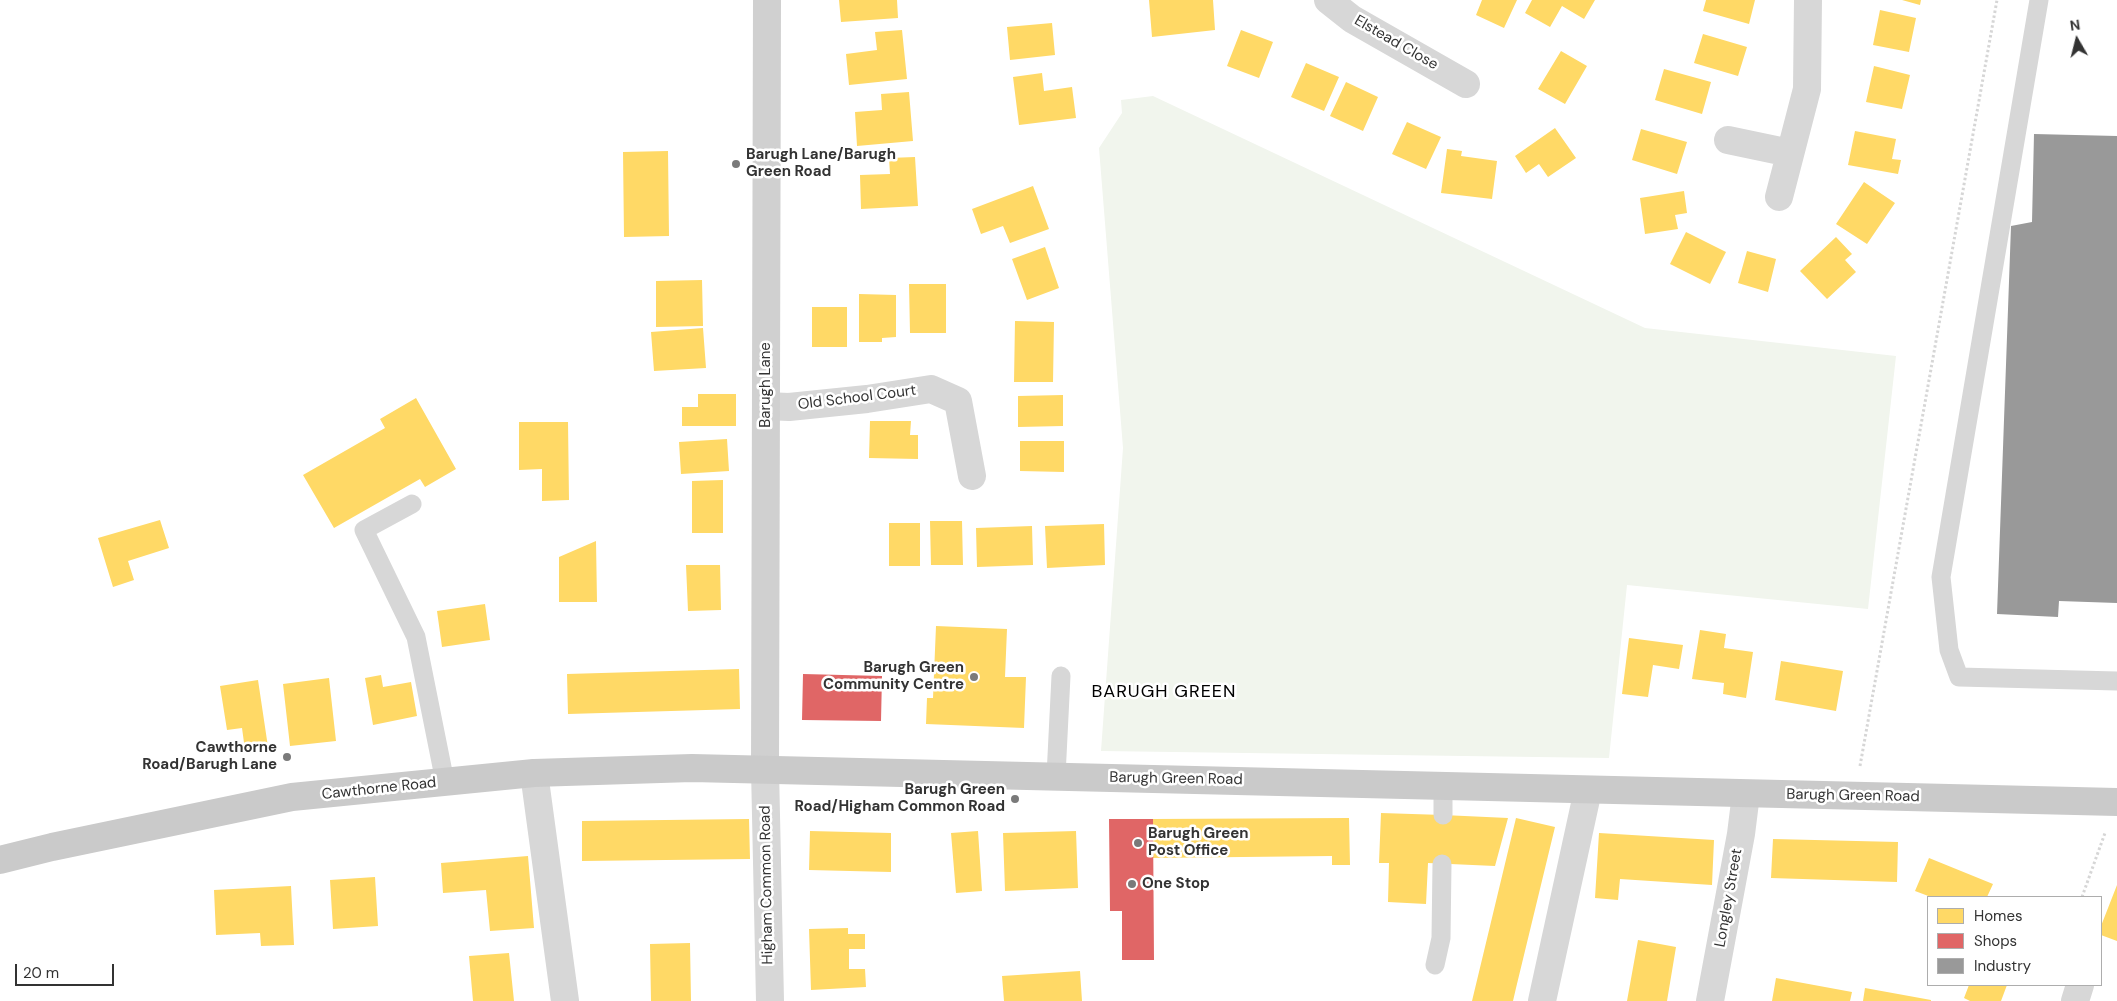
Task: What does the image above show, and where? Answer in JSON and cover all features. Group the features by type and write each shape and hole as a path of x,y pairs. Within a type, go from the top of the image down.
{"main road":[{"name":"Barugh Lane","path":"764,769 767,0"},
{"name":"Cawthorne Road","path":"0,860 52,847 292,797 534,773 692,768 764,769"},
{"name":"Barugh Green Road","path":"764,769 2117,802"}],"street":[{"name":"Elstead Close","path":"1328,0 1352,19 1466,84"},
{"path":"1779,197 1807,89 1808,0"},
{"path":"1728,140 1790,154"},
{"name":"Old School Court","path":"766,406 798,406 931,389 958,401 972,476"},
{"name":"Higham Common Road","path":"764,769 770,1001"},
{"path":"534,773 565,1001"},
{"path":"1542,1001 1588,790"},
{"name":"Longley Street","path":"1710,1001 1741,834 1746,794"},
{"path":"2075,1001 2080,986"}],"lane":[{"path":"2039,0 1941,577 1948,650 1959,677 2117,681"},
{"path":"412,504 364,530 416,637 445,782"},
{"path":"1056,776 1061,676"},
{"path":"1443,786 1443,815"},
{"path":"1435,964 1441,938 1442,864"}],"path":[{"path":"1854,796 1997,0"},
{"path":"2082,896 2117,802"}],"shaded area":[{"path":"1153,96 1645,328 1896,356 1868,609 1627,585 1609,758 1101,751 1123,448 1099,148 1122,113 1121,100"}],"building: Homes":[{"path":"839,0 897,0 898,18 841,22"},
{"path":"1149,0 1213,0 1215,30 1152,37"},
{"path":"1482,0 1517,0 1504,28 1476,15"},
{"path":"1532,0 1595,0 1584,19 1562,6 1550,27 1525,13"},
{"path":"1706,0 1755,0 1749,24 1703,11"},
{"path":"1902,0 1921,0 1920,5"},
{"path":"1880,10 1916,18 1909,52 1873,45"},
{"path":"1052,23 1055,55 1010,60 1007,27"},
{"path":"902,30 907,79 849,85 846,54 877,50 875,32"},
{"path":"1241,30 1273,42 1259,78 1227,66"},
{"path":"1703,34 1747,47 1738,76 1694,63"},
{"path":"1561,51 1587,66 1565,104 1538,89"},
{"path":"1306,63 1339,77 1324,111 1291,97"},
{"path":"1874,66 1910,75 1902,109 1866,102"},
{"path":"1664,69 1711,82 1702,114 1655,100"},
{"path":"1042,73 1044,91 1072,87 1076,118 1019,125 1013,77"},
{"path":"1346,82 1378,97 1363,131 1330,116"},
{"path":"909,92 913,141 857,146 855,112 882,110 881,94"},
{"path":"1407,122 1441,137 1426,169 1392,154"},
{"path":"1555,128 1576,158 1548,177 1539,164 1526,173 1515,156"},
{"path":"1641,129 1687,142 1677,174 1632,160"},
{"path":"1855,131 1896,139 1892,159 1901,160 1898,174 1848,165"},
{"path":"1447,149 1462,151 1461,156 1497,161 1492,199 1441,193"},
{"path":"668,151 669,236 624,237 623,152"},
{"path":"915,157 918,206 861,209 860,175 890,174 889,158"},
{"path":"1864,182 1895,203 1867,244 1836,224"},
{"path":"1033,186 1049,229 1010,243 1003,226 981,234 972,209"},
{"path":"1684,191 1687,213 1675,215 1678,229 1645,234 1640,198"},
{"path":"1686,232 1726,252 1710,284 1670,264"},
{"path":"1836,237 1852,254 1845,260 1856,272 1827,299 1800,271"},
{"path":"1045,247 1059,288 1027,300 1012,259"},
{"path":"1747,251 1776,259 1768,292 1738,283"},
{"path":"702,280 703,326 656,327 656,281"},
{"path":"909,284 946,284 946,333 910,333"},
{"path":"859,294 896,295 896,337 882,338 882,342 859,342"},
{"path":"812,307 847,307 847,347 812,347"},
{"path":"1015,321 1054,322 1053,382 1014,382"},
{"path":"703,328 706,368 654,371 651,332"},
{"path":"698,394 736,394 736,426 682,426 682,407 698,407"},
{"path":"1063,395 1063,426 1018,427 1018,396"},
{"path":"416,398 456,469 425,487 420,479 334,528 303,475 385,428 380,419"},
{"path":"870,421 911,421 910,435 918,435 918,459 869,458"},
{"path":"519,422 568,422 569,500 542,501 542,469 519,470"},
{"path":"727,439 729,471 681,474 679,442"},
{"path":"1020,441 1064,441 1064,472 1020,471"},
{"path":"723,480 723,533 692,533 692,481"},
{"path":"160,520 169,548 128,561 134,580 113,587 98,538"},
{"path":"930,521 962,521 963,565 931,565"},
{"path":"889,523 920,523 920,566 889,566"},
{"path":"1104,524 1105,565 1047,568 1045,526"},
{"path":"1032,526 1033,565 977,567 976,528"},
{"path":"596,541 597,602 559,602 559,557"},
{"path":"686,565 720,565 721,610 688,611"},
{"path":"485,604 490,640 442,647 437,611"},
{"name":"Barugh Green Community Centre","path":"936,626 1007,629 1005,677 1026,677 1024,728 926,724 927,698 933,698"},
{"path":"1700,630 1726,634 1724,648 1753,652 1746,698 1723,694 1724,683 1692,679"},
{"path":"1629,638 1683,645 1679,669 1653,665 1648,697 1622,694"},
{"path":"1781,661 1843,671 1836,711 1775,700"},
{"path":"739,669 740,709 568,714 567,674"},
{"path":"381,675 383,687 411,682 417,716 373,725 365,678"},
{"path":"329,678 336,741 290,746 283,684"},
{"path":"258,680 268,747 245,750 242,728 227,730 220,686"},
{"path":"1381,813 1508,818 1495,866 1428,863 1426,904 1388,902 1389,863 1379,863"},
{"path":"1349,818 1350,865 1332,865 1332,856 1153,858 1153,819"},
{"path":"1516,818 1555,827 1513,1001 1472,1001"},
{"path":"749,819 750,859 582,861 582,821"},
{"path":"810,831 891,833 891,872 809,870"},
{"path":"978,831 982,891 956,893 951,833"},
{"path":"1076,831 1078,888 1005,891 1003,833"},
{"path":"1599,833 1714,840 1712,885 1620,879 1618,900 1595,898"},
{"path":"1773,839 1898,842 1897,882 1771,878"},
{"path":"528,856 534,928 490,931 486,890 443,893 441,863"},
{"path":"1929,858 1993,884 1987,896 1928,896 1915,891"},
{"path":"375,877 378,926 333,929 330,880"},
{"path":"2117,885 2117,941 2102,935 2102,923"},
{"path":"291,886 294,945 261,946 260,933 216,935 214,890"},
{"path":"848,928 848,934 865,934 865,949 849,949 849,969 865,969 866,987 811,990 809,929"},
{"path":"1638,940 1676,947 1667,1001 1627,1001"},
{"path":"690,943 691,1001 651,1001 650,944"},
{"path":"509,953 514,1001 473,1001 469,956"},
{"path":"1080,971 1082,1001 1004,1001 1002,976"},
{"path":"1776,978 1852,992 1850,1001 1772,1001"},
{"path":"1969,986 2007,986 2001,1001 1970,1001 1964,998"},
{"path":"1865,988 1931,1000 1931,1001 1863,1001"}],"building: Shops":[{"path":"803,674 882,676 881,721 802,720"},
{"name":"One Stop","path":"1109,819 1153,819 1154,960 1122,960 1122,911 1110,911"}],"building: Industry":[{"path":"2034,134 2117,136 2117,603 2059,601 2058,617 1997,614 2011,226 2032,222"}],"place":[{"name":"Barugh Lane/Barugh Green Road","path":"736,164"},
{"name":"Barugh Green Community Centre","path":"974,677"},
{"name":"Cawthorne Road/Barugh Lane","path":"287,757"},
{"name":"Barugh Green Road/Higham Common Road","path":"1015,799"},
{"name":"Barugh Green Post Office","path":"1138,843"},
{"name":"One Stop","path":"1132,884"}],"district":[{"name":"BARUGH GREEN","path":"1164,692"}]}
